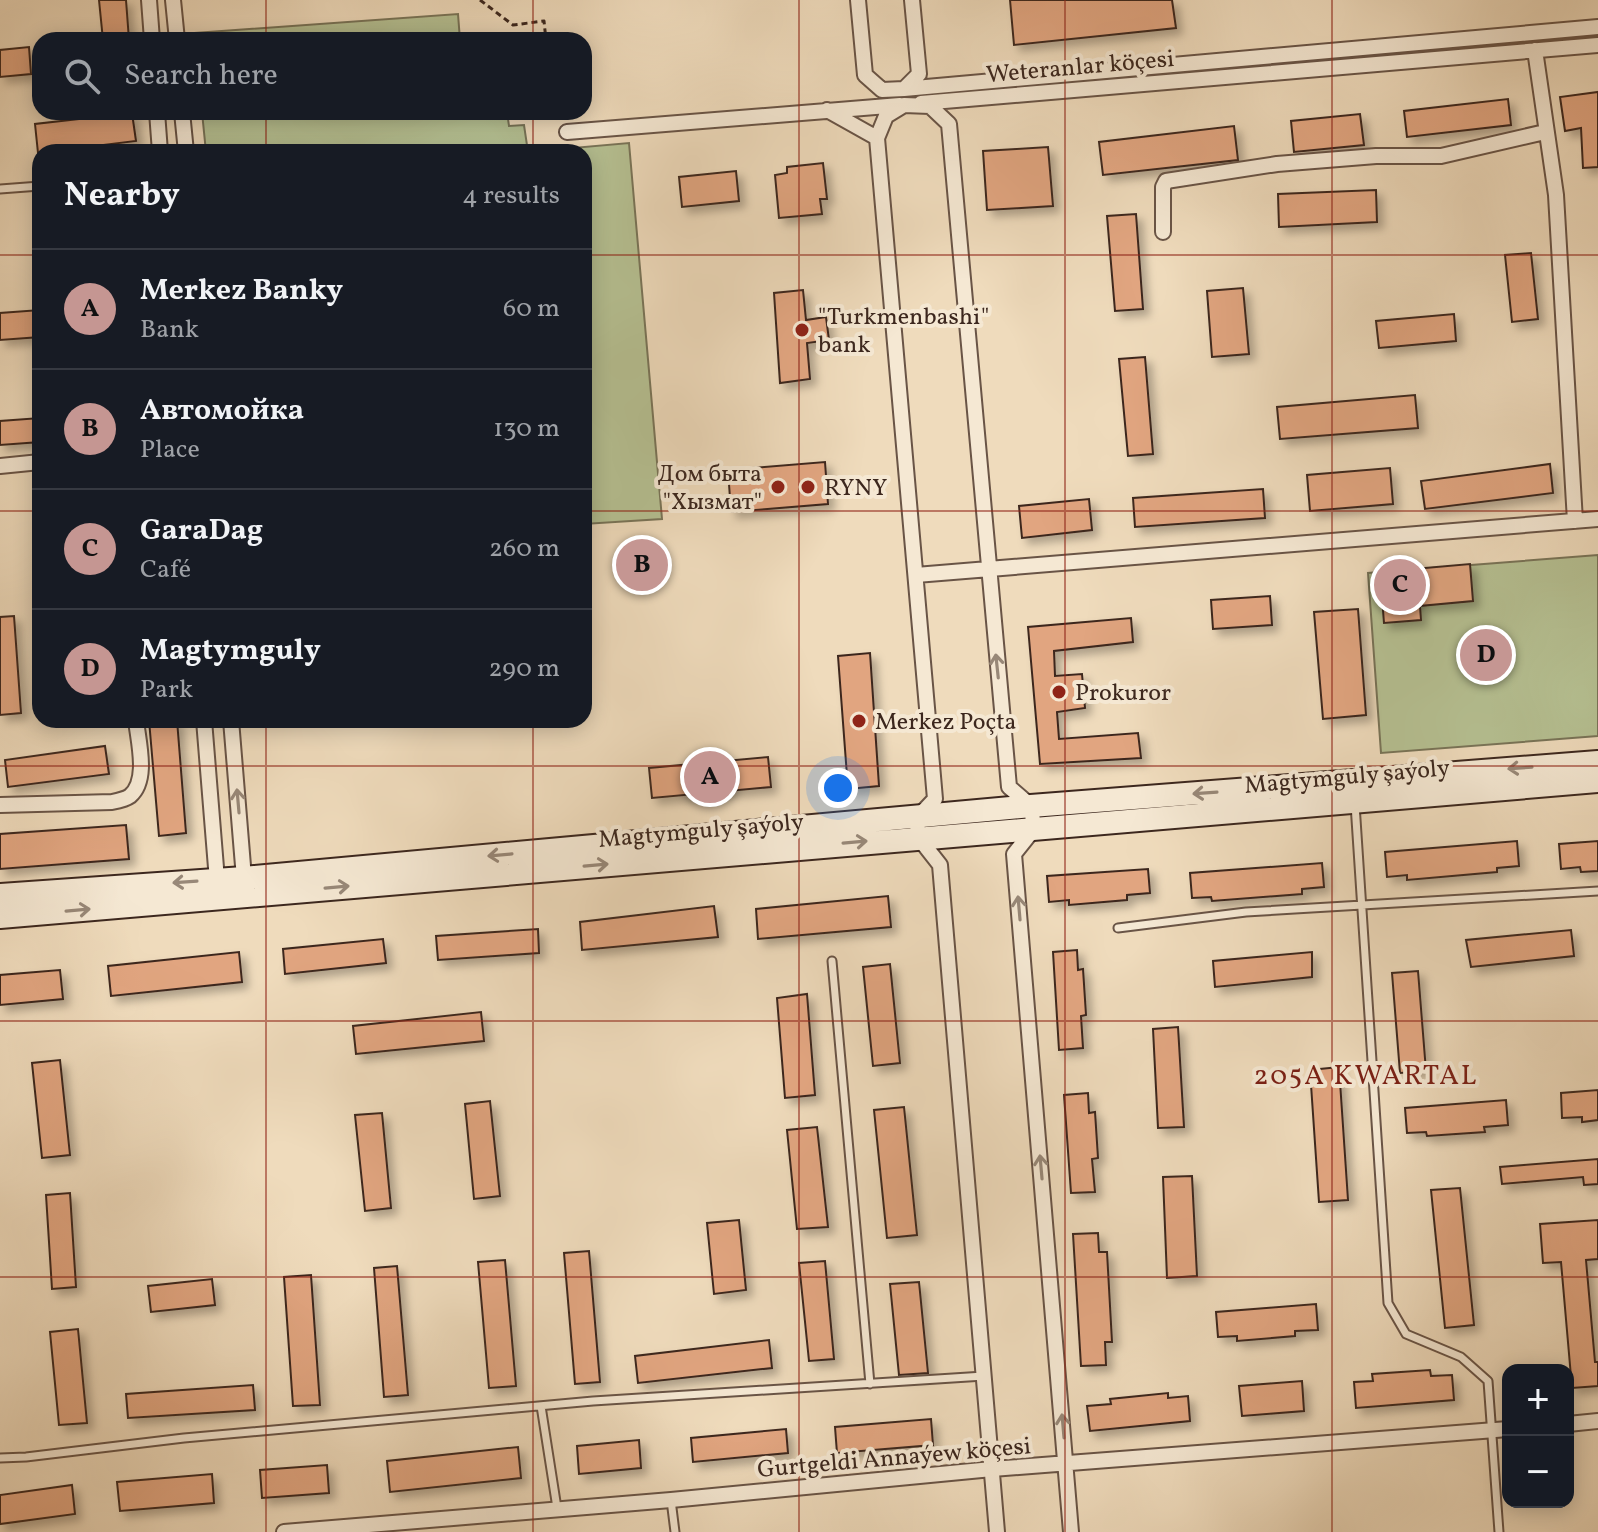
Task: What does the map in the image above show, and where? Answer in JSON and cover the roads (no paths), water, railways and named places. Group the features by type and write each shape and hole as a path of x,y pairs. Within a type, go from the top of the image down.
{"street":[{"path":"149,0 151,32"},
{"path":"173,0 176,32"},
{"path":"858,0 865,75 882,90 1598,27"},
{"path":"904,89 919,74 912,0"},
{"name":"Weteranlar köçesi","path":"567,132 1598,45"},
{"path":"1535,50 1556,195 1575,521"},
{"path":"978,97 955,111 949,124 1009,787 1032,818 1014,854 1071,1532"},
{"path":"949,124 930,106 904,105 886,116 877,138 935,799 918,827 940,865 997,1532"},
{"path":"826,109 877,138"},
{"path":"158,120 159,144"},
{"path":"183,120 185,144"},
{"path":"1163,232 1163,187 1166,181 1174,178 1277,164 1376,156 1441,156 1545,132"},
{"path":"0,466 32,463"},
{"path":"916,575 1598,519"},
{"path":"0,805 112,802 129,797 138,785 140,773 137,728"},
{"path":"205,728 217,880"},
{"path":"232,728 244,878"},
{"name":"Magtymguly şaýoly","path":"0,895 1032,818 1598,762"},
{"name":"Magtymguly şaýoly","path":"1032,818 1355,802 1598,781"},
{"name":"Magtymguly şaýoly","path":"0,917 918,827"},
{"path":"0,886 50,891"},
{"path":"1574,1423 1598,1421"},
{"name":"Gurtgeldi Annaýew köçesi","path":"284,1532 465,1520 557,1508 992,1469 1502,1429"}],"lane":[{"path":"0,189 32,187"},
{"path":"1355,802 1388,1303 1406,1334 1461,1357 1488,1381 1499,1532"},
{"path":"1118,928 1246,912 1598,891"},
{"path":"832,961 870,1384"},
{"path":"0,1458 541,1406 984,1376"},
{"path":"541,1406 557,1508"},
{"path":"671,1500 675,1532"}],"place":[{"name":"\"Turkmenbashi\" bank","path":"802,330"},
{"name":"Дом быта \"Хызмат\"","path":"778,487"},
{"name":"RYNY","path":"808,487"},
{"name":"Автомойка","path":"642,565"},
{"name":"GaraDag","path":"1400,585"},
{"name":"Magtymguly","path":"1486,655"},
{"name":"Prokuror","path":"1059,692"},
{"name":"Merkez Poçta","path":"859,721"},
{"name":"Merkez Banky","path":"710,777"}],"district":[{"name":"205A KWARTAL","path":"1366,1074"}]}
